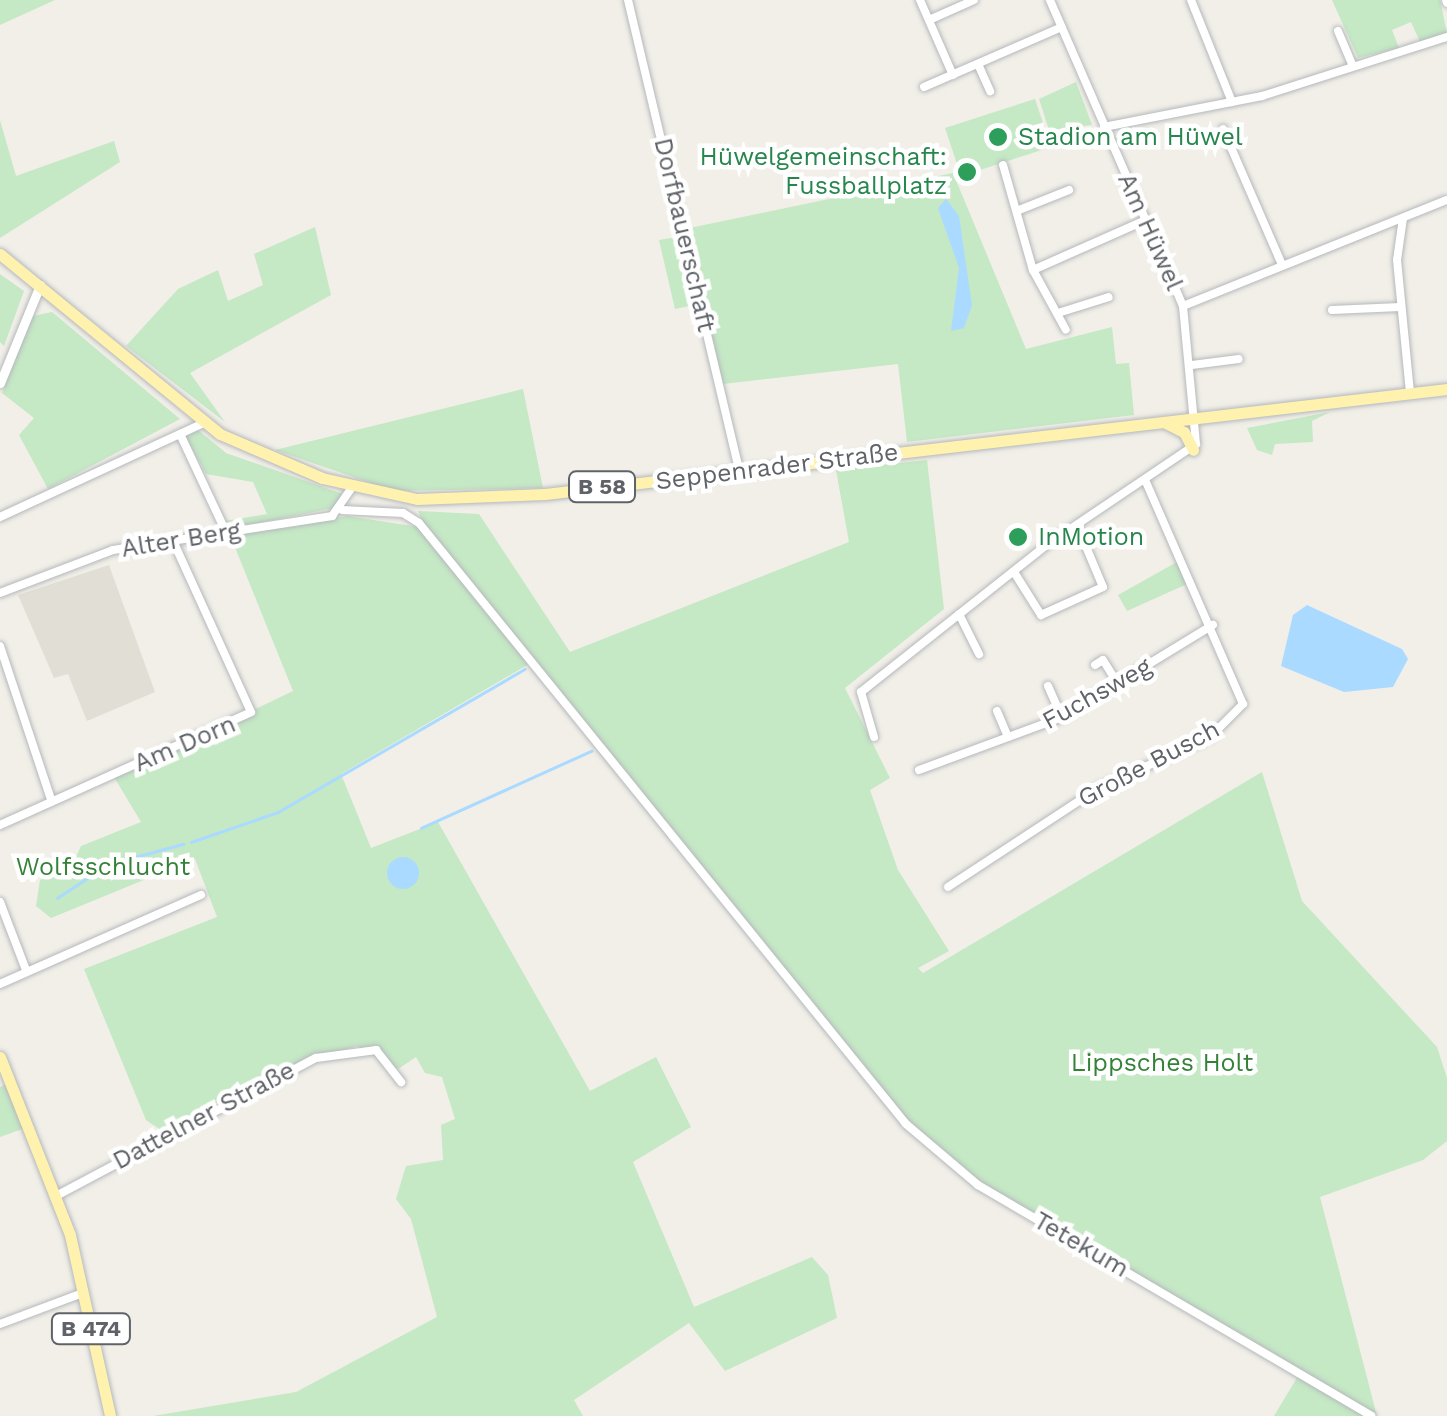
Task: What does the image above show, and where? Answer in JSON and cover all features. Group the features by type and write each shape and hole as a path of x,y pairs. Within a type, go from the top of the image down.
{"main road":[{"name":"Seppenrader Straße","path":"0,254 42,282 201,425 352,487 458,501 1447,389"},
{"path":"1160,421 1184,432 1193,450"},
{"name":"B 474","path":"0,1057 56,1196 83,1293 110,1416"}],"street":[{"name":"Dorfbauerschaft","path":"628,0 739,471"},
{"path":"920,0 953,75"},
{"path":"929,20 974,0"},
{"name":"Am Hüwel","path":"1050,0 1183,306 1197,417 1193,450"},
{"path":"1191,0 1232,102"},
{"path":"924,87 1062,27"},
{"path":"1338,31 1353,66"},
{"path":"1104,127 1232,102 1447,38"},
{"path":"978,64 990,91"},
{"path":"1223,129 1282,265"},
{"path":"1003,165 1034,270 1066,330"},
{"path":"1019,210 1070,190"},
{"path":"1183,306 1447,200"},
{"path":"1403,218 1400,307 1410,393"},
{"path":"1034,270 1146,220"},
{"path":"0,383 19,319 42,282"},
{"path":"1058,313 1109,297"},
{"path":"1332,310 1400,307"},
{"path":"1192,365 1239,359"},
{"path":"0,517 201,425"},
{"path":"180,434 226,532"},
{"path":"874,737 861,692 1077,525 1193,450"},
{"name":"Große Busch","path":"948,887 1099,788 1233,720 1240,685 1146,482"},
{"path":"342,510 352,487"},
{"name":"Alter Berg","path":"0,593 66,562 172,539 342,510 403,513 420,524 826,1029"},
{"path":"1014,572 1041,615 1103,586 1077,525"},
{"name":"Am Dorn","path":"52,802 251,712 172,539"},
{"path":"960,614 979,654"},
{"name":"Fuchsweg","path":"919,770 1062,717 1119,686 1213,624"},
{"path":"0,646 4,672 52,802 0,825"},
{"path":"1095,665 1103,660 1119,686"},
{"path":"1048,686 1062,717"},
{"path":"997,711 1008,737"},
{"path":"0,984 201,895"},
{"path":"0,902 26,970"},
{"name":"Tetekum","path":"826,1029 906,1124 978,1185 1371,1416"},
{"name":"Dattelner Straße","path":"56,1196 316,1058 376,1050 402,1082"},
{"path":"0,1324 83,1293"}],"shaded area":[{"path":"109,565 155,692 87,721 68,674 54,678 18,595"}],"green space":[{"path":"0,0 55,0 0,25"},
{"path":"1332,0 1440,0 1447,33 1420,42 1411,22 1392,30 1399,48 1358,58"},
{"path":"1076,82 1092,125 1049,130 1039,99"},
{"name":"Stadion am Hüwel","path":"1035,99 1051,147 961,176 945,128"},
{"path":"0,120 16,176 114,141 120,162 0,238"},
{"path":"953,173 1026,349 1112,327 1116,364 1129,363 1134,415 907,442 898,364 723,384 685,229"},
{"path":"315,227 331,295 190,373 225,422 126,346 178,289 218,270 228,301 263,285 254,254"},
{"path":"683,236 700,304 675,309 659,240"},
{"path":"0,274 24,291 4,346 0,342"},
{"path":"52,312 180,419 48,489 19,435 34,418 2,393 28,317"},
{"path":"523,389 543,488 394,491 275,450"},
{"path":"1330,412 1312,421 1313,442 1275,444 1272,455 1257,450 1247,428"},
{"path":"192,425 226,453 343,494 339,507 228,529 225,521 267,514 253,482 206,474 181,428"},
{"path":"927,460 944,609 845,688 890,778 870,790 898,870 949,951 918,968 923,973 1262,772 1302,901 1437,1047 1447,1078 1447,1141 1423,1160 1320,1197 1377,1416 981,1184 908,1123 529,664 341,774 371,848 438,822 590,1091 656,1057 691,1127 633,1162 694,1307 812,1257 828,1275 837,1318 725,1371 689,1323 574,1400 583,1416 153,1416 296,1392 437,1317 411,1219 396,1199 406,1166 443,1160 441,1125 455,1119 442,1077 425,1073 416,1057 398,1069 357,1046 264,1076 164,1132 146,1120 84,969 217,917 195,859 51,918 36,906 40,880 71,868 81,846 141,822 114,777 293,691 230,535 347,516 425,528 418,511 479,514 570,652 849,542 836,470"},
{"path":"1177,562 1187,584 1127,611 1118,595"},
{"path":"7,1084 25,1128 0,1137 0,1087"},
{"path":"1298,1376 1365,1416 1274,1416"}],"water":[{"path":"946,199 959,216 972,305 964,328 951,331 959,268 938,208"},
{"path":"1307,605 1402,649 1408,659 1393,687 1344,692 1281,666 1293,615"},
{"path":"403,857 414,862 419,873 414,884 403,889 392,884 387,873 392,862"}],"waterway":[{"path":"191,842 278,812 525,669"},
{"path":"421,828 591,751"},
{"path":"57,898 109,864 183,844"}],"place":[{"name":"Stadion am Hüwel","path":"998,137"},
{"name":"Hüwelgemeinschaft: Fussballplatz","path":"967,172"},
{"name":"InMotion","path":"1018,537"}],"park label":[{"name":"Wolfsschlucht","path":"103,867"},
{"name":"Lippsches Holt","path":"1162,1063"}]}
